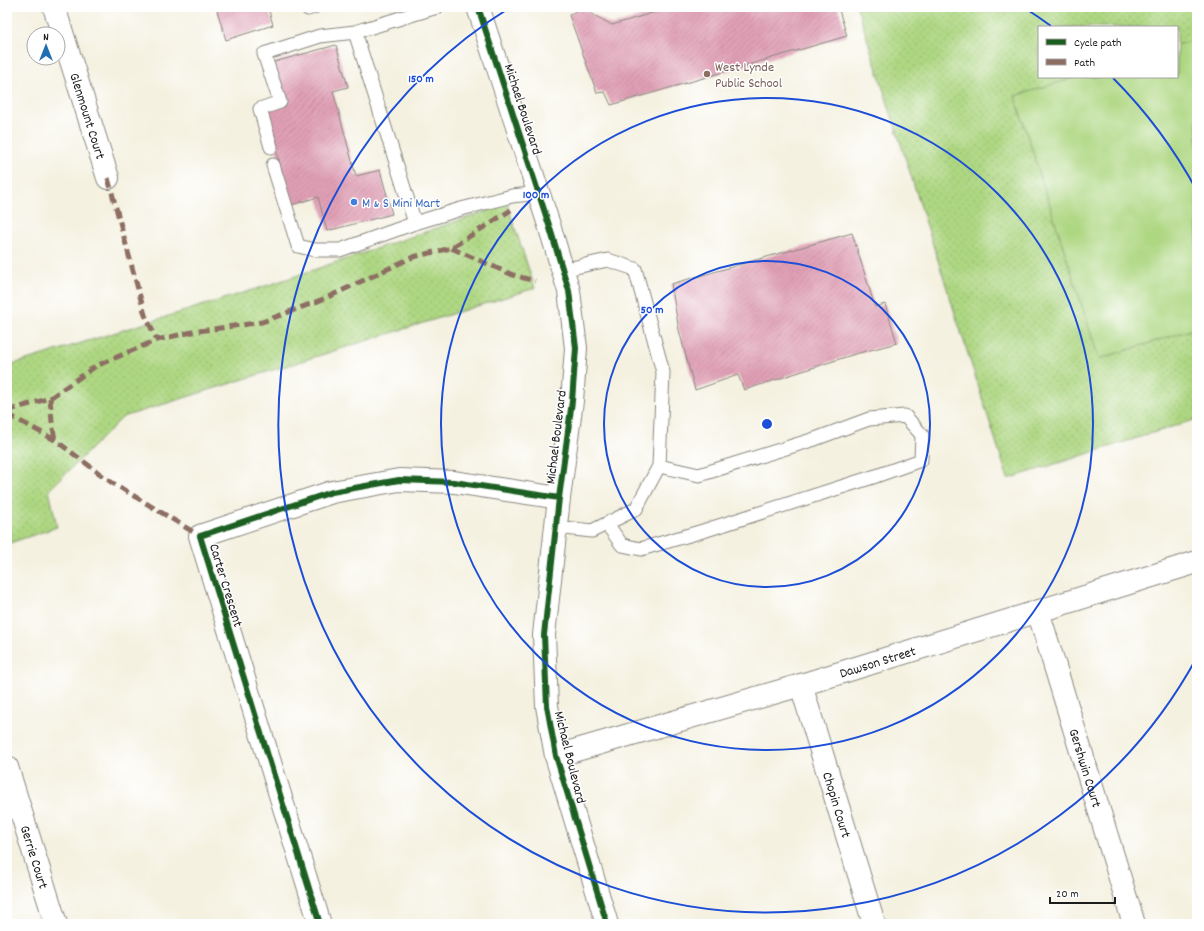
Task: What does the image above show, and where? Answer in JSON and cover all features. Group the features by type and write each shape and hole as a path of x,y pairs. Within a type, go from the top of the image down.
{"street":[{"name":"Glenmount Court","path":"54,7 108,178"},
{"name":"Michael Boulevard","path":"478,7 539,193 569,291 576,348 572,401 559,498 544,635 547,706 556,756 607,924"},
{"name":"Carter Crescent","path":"320,924 200,536 332,492 399,480 454,482 559,498"},
{"name":"Dawson Street","path":"556,756 801,685 1197,562"},
{"name":"Gershwin Court","path":"1038,611 1134,924"},
{"name":"Chopin Court","path":"801,685 874,924"},
{"name":"Gerrie Court","path":"7,767 56,924"}],"lane":[{"path":"306,7 308,9 314,7"},
{"path":"271,147 260,109 280,102 264,54 320,36 355,32 437,7"},
{"path":"355,32 415,223"},
{"path":"273,165 298,246 315,250 340,250 415,223 512,196 539,193"},
{"path":"556,527 592,531 636,510 659,466 663,372 635,269 608,260 562,270"},
{"path":"607,524 622,545 641,549 876,476 921,460 922,435 905,416 869,419 699,476 659,466"}],"green space":[{"path":"857,7 1197,7 1197,419 1008,479"},
{"path":"1197,38 1197,328 1099,359 1015,96 1073,78 1178,78 1178,45"},
{"path":"507,204 535,288 123,417 49,490 57,527 7,544 7,366 272,284"}],"building":[{"path":"216,7 268,7 273,25 226,40"},
{"path":"658,7 838,7 847,36 611,105 605,92 597,93 569,15 581,8 612,25 659,11"},
{"path":"336,45 348,87 333,91 356,176 380,170 392,214 327,231 318,197 291,205 265,109 285,103 274,62"},
{"path":"852,233 875,307 885,304 897,343 855,354 744,390 738,375 695,390 679,330 671,284"}],"marked path":[{"path":"108,178 145,315 157,340"},
{"path":"7,411 50,398 96,366 157,340 192,332 262,322 326,298 413,257 451,248 511,210"},
{"path":"451,248 513,275 535,281"},
{"path":"50,398 55,440"},
{"path":"7,414 55,440 111,482 200,536"}],"cycle path":[{"path":"478,7 569,291 576,348 572,401 559,498 544,635 547,706 556,756 607,924"},
{"path":"320,924 200,536 332,492 399,480 454,482 559,498"}],"place":[{"name":"West Lynde Public School","path":"707,74"},
{"name":"M & S Mini Mart","path":"354,202"}]}
